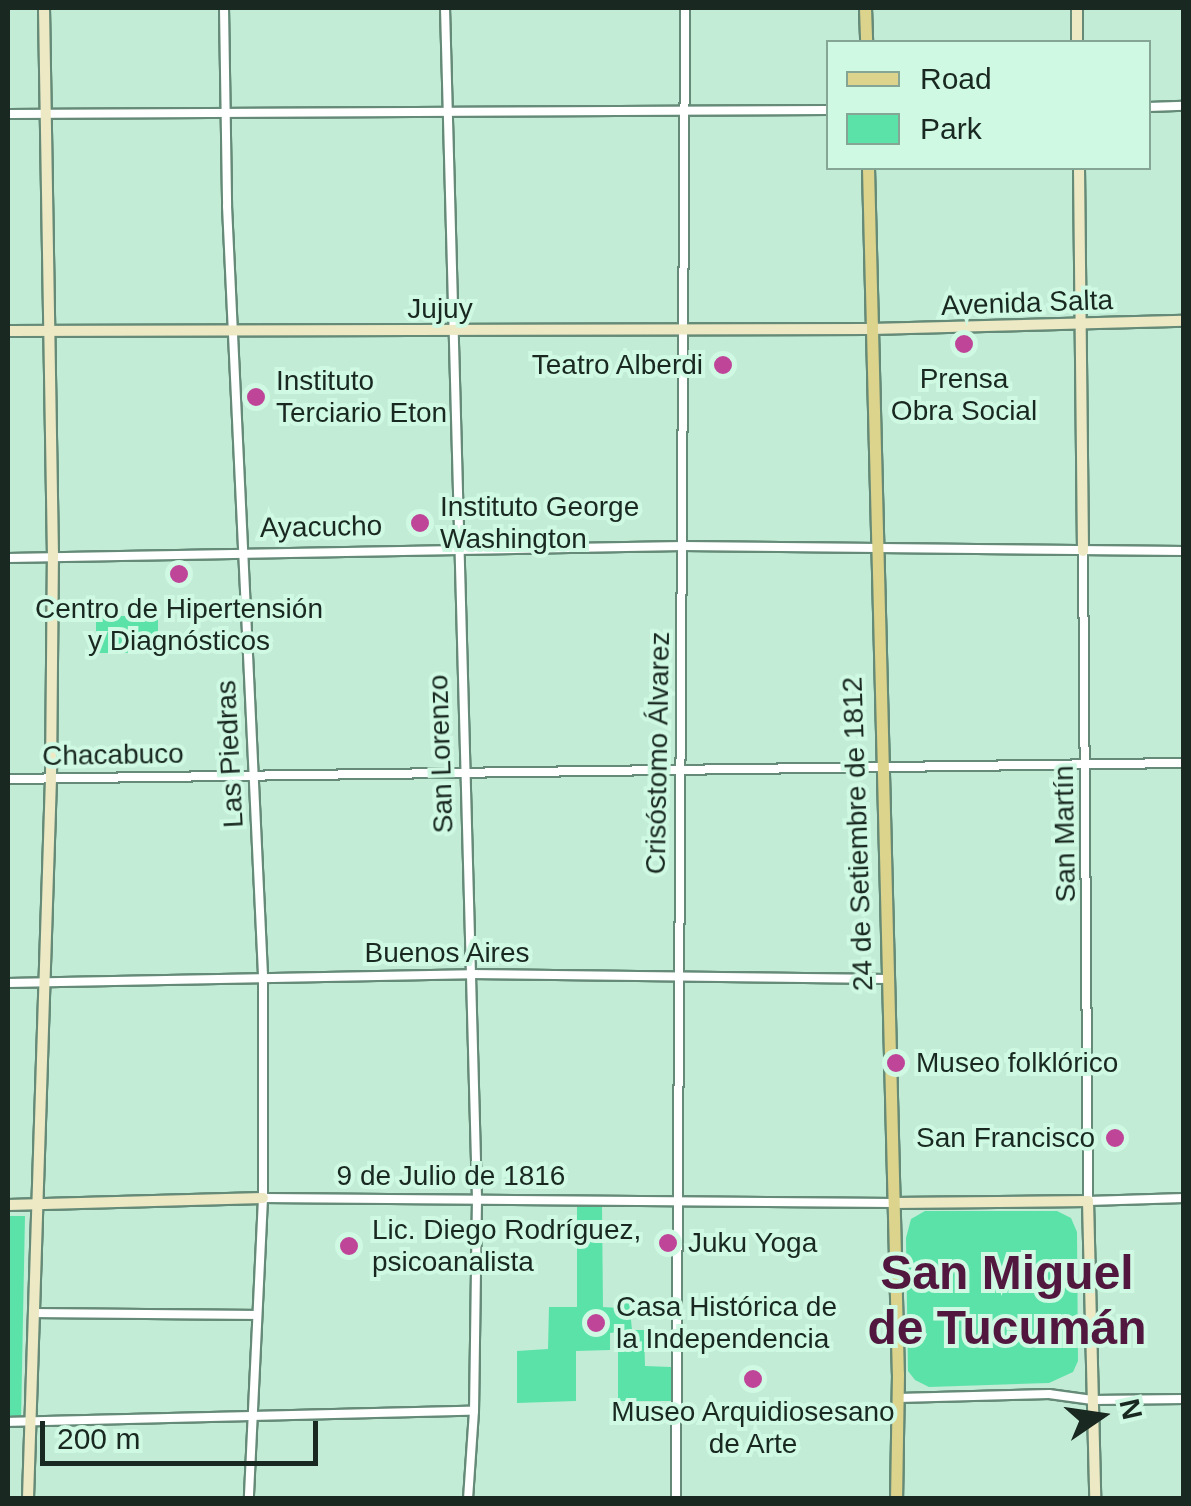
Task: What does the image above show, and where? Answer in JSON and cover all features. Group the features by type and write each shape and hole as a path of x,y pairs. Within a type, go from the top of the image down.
{"main road":[{"path":"865,8 866,40"},
{"name":"24 de Setiembre de 1812","path":"868,170 880,766 894,1203 896,1498"}],"street":[{"path":"28,1498 51,778 53,557 44,8"},
{"name":"Las Piedras","path":"224,8 263,976 263,1198 249,1498"},
{"name":"San Lorenzo","path":"445,8 477,1198 474,1412 468,1498"},
{"name":"Crisóstomo Álvarez","path":"676,1498 684,8"},
{"path":"1077,8 1078,40"},
{"path":"1151,107 1184,106"},
{"path":"8,114 826,110"},
{"name":"San Martín","path":"1079,170 1088,1200 1096,1498"},
{"name":"Avenida Salta","path":"872,329 1184,321"},
{"name":"Jujuy","path":"8,331 872,329"},
{"name":"Ayacucho","path":"8,558 243,550 683,546 1184,551"},
{"name":"Chacabuco","path":"8,779 679,767 1184,764"},
{"name":"Buenos Aires","path":"8,983 470,974 888,980"},
{"name":"9 de Julio de 1816","path":"8,1204 263,1198 894,1203"},
{"path":"894,1203 1184,1198"},
{"path":"35,1314 257,1315"},
{"path":"898,1398 1049,1394 1093,1400 1184,1400"},
{"path":"8,1422 254,1420 474,1412"}],"green space":[{"path":"96,616 158,616 158,653 96,653"},
{"path":"577,1206 602,1206 603,1307 619,1308 619,1299 629,1299 632,1330 644,1330 645,1366 671,1367 672,1401 618,1401 618,1332 610,1333 610,1350 576,1351 576,1401 517,1403 517,1351 548,1349 549,1307 577,1307"},
{"path":"925,1211 1057,1211 1071,1218 1077,1232 1078,1361 1073,1372 1049,1383 929,1387 915,1380 908,1371 906,1238 911,1219"},
{"path":"8,1216 25,1216 21,1420 8,1420"}],"place":[{"name":"Prensa Obra Social","path":"964,344"},
{"name":"Teatro Alberdi","path":"723,365"},
{"name":"Instituto Terciario Eton","path":"256,397"},
{"name":"Instituto George Washington","path":"420,523"},
{"name":"Centro de Hipertensión y Diagnósticos","path":"179,574"},
{"name":"Museo folklórico","path":"896,1063"},
{"name":"San Francisco","path":"1115,1138"},
{"name":"Juku Yoga","path":"668,1243"},
{"name":"Lic. Diego Rodríguez, psicoanalista","path":"349,1246"},
{"name":"Casa Histórica de la Independencia","path":"596,1323"},
{"name":"Museo Arquidiosesano de Arte","path":"753,1379"}],"district":[{"name":"San Miguel de Tucumán","path":"1007,1300"}]}
